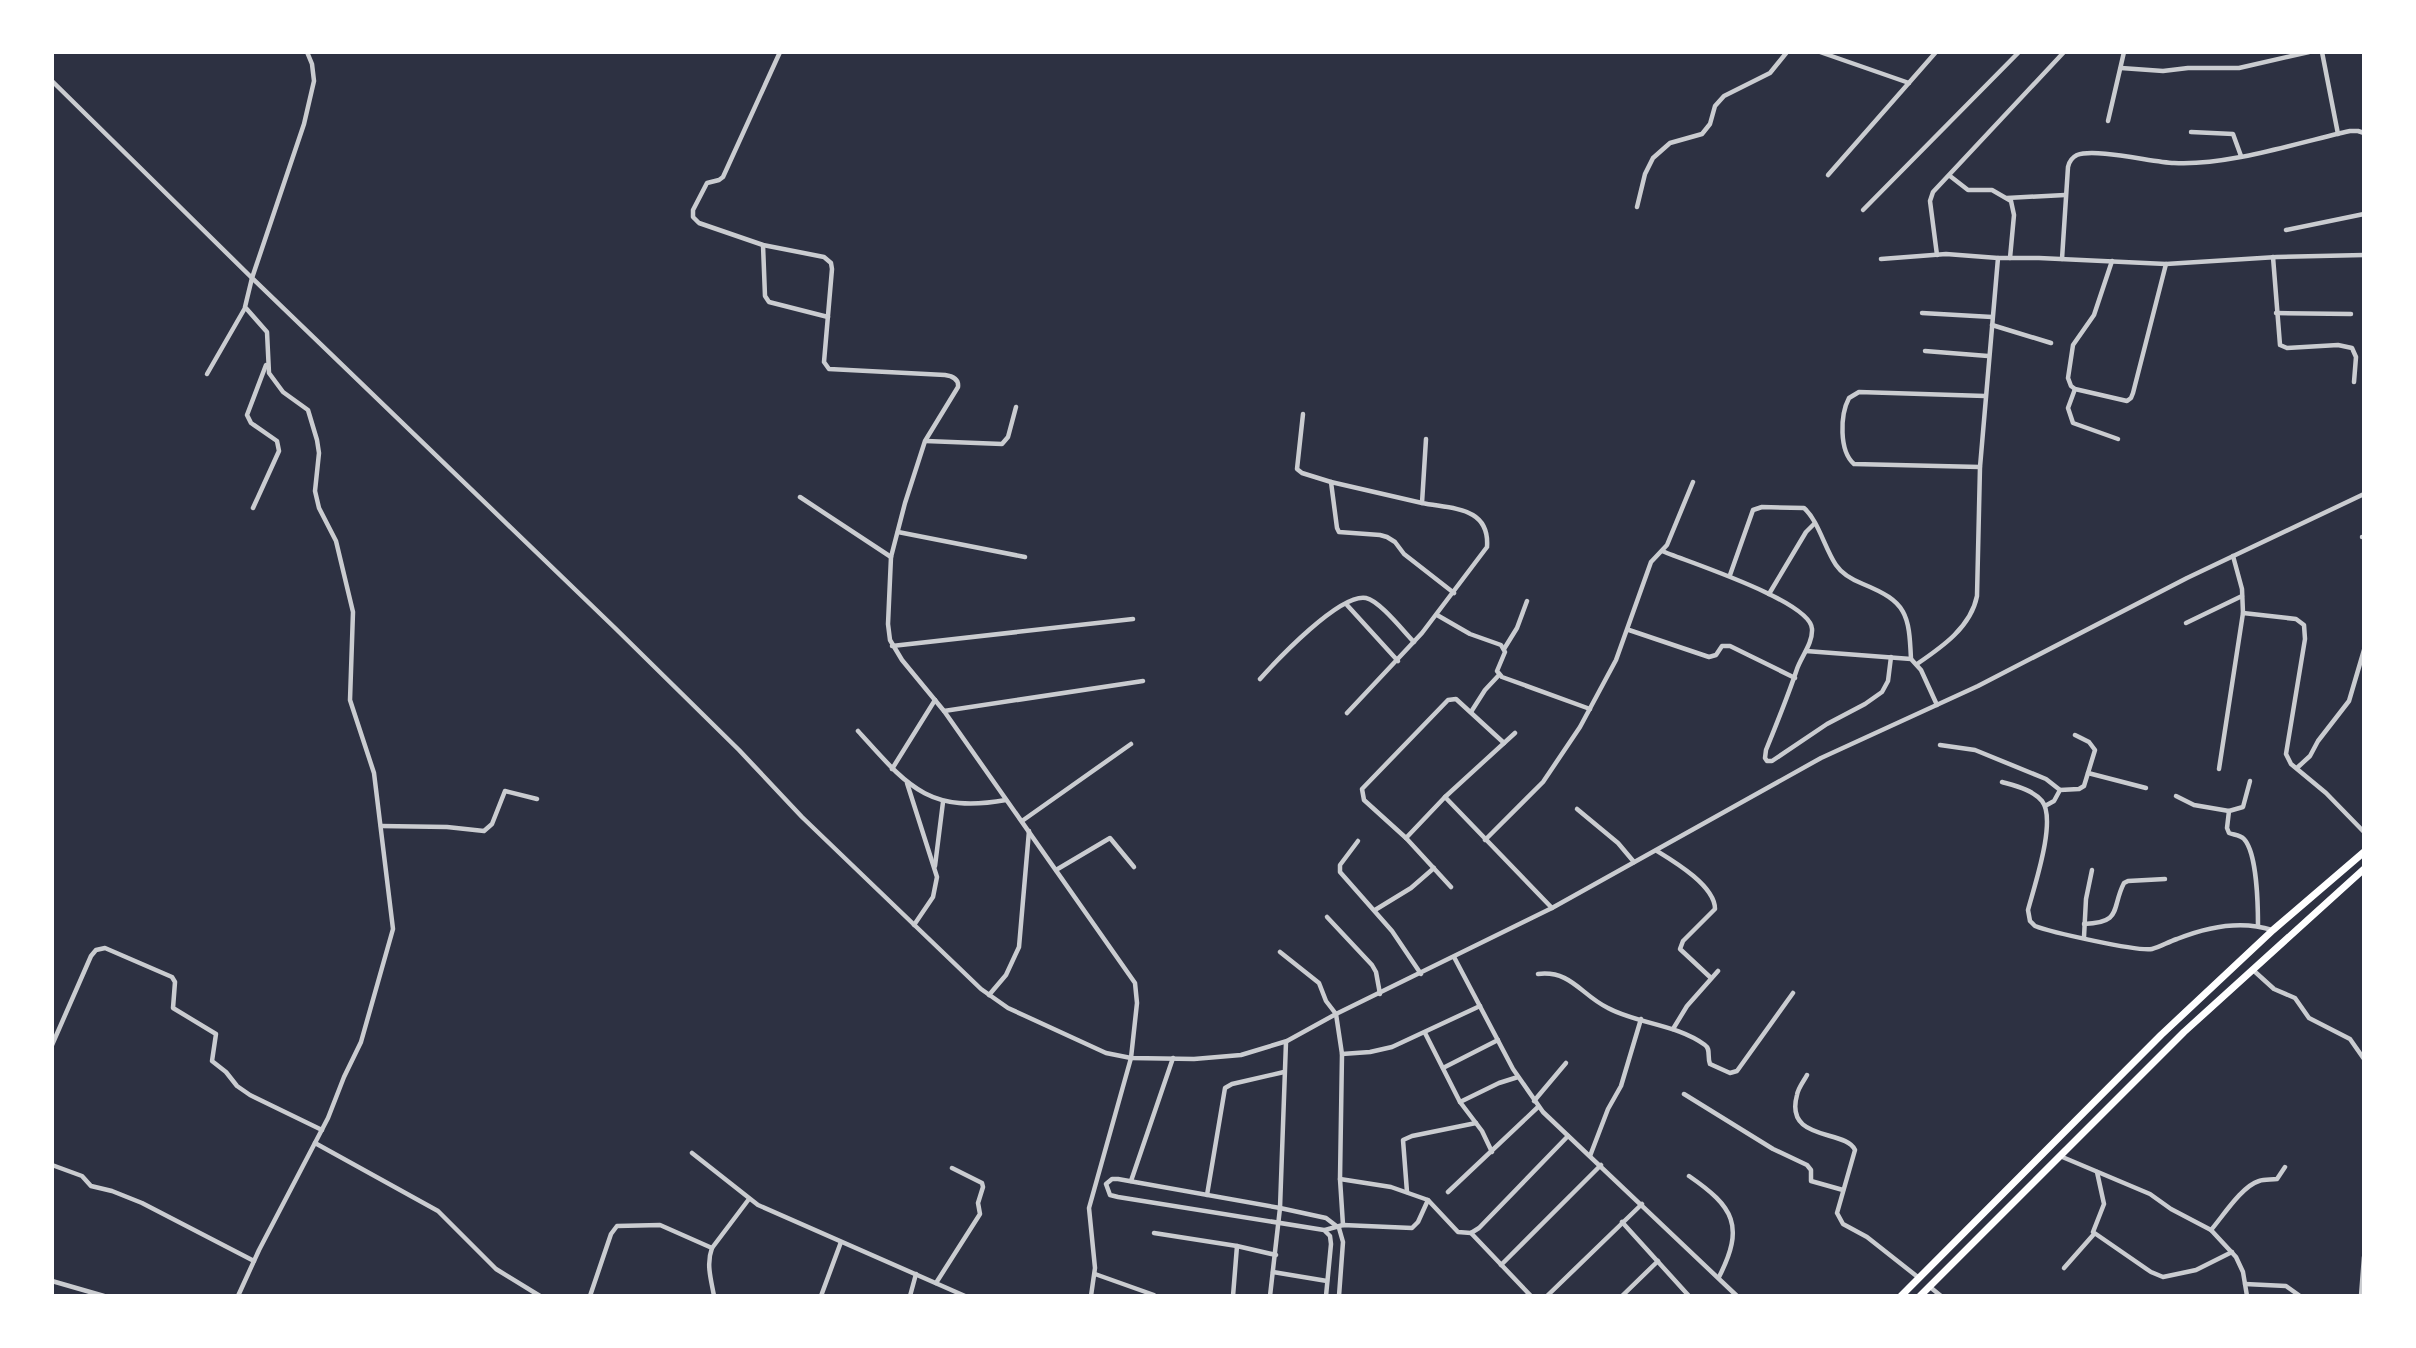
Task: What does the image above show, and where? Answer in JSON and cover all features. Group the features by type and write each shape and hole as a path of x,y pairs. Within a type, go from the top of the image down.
{"highway":[{"path":"1901,1296 2161,1035 2273,930 2364,852"},
{"path":"1920,1296 2166,1049 2364,869"}],"street":[{"path":"207,374 245,307 252,278 304,124 314,81 307,52"},
{"path":"780,52 723,177 707,183 692,214 699,223 763,245 828,260 832,269 824,362 829,369 945,375 955,378 958,387 925,441 891,557 888,624 892,646 944,711 1135,983 1137,1003 1131,1058 1089,1208 1095,1274 1091,1296"},
{"path":"1637,208 1645,174 1653,158 1670,143 1702,134 1710,124 1715,107 1724,96 1770,73 1787,52"},
{"path":"1820,52 1909,83"},
{"path":"1828,175 1936,52"},
{"path":"1863,210 2019,52"},
{"path":"1937,255 1931,196 2064,52"},
{"path":"2108,121 2124,52"},
{"path":"2121,68 2163,71 2239,68 2309,52"},
{"path":"2322,52 2338,134"},
{"path":"52,81 615,628 739,750 802,817 989,995 1008,1008 1106,1054 1131,1058 1241,1055 1287,1041 1336,1014 1552,908 1821,758 1937,705 2233,556 2364,494"},
{"path":"2062,259 2067,167 2072,158 2078,155 2176,163 2212,161 2338,134 2358,131 2364,133"},
{"path":"2191,132 2233,134 2236,136 2241,156"},
{"path":"1950,176 1968,190 1992,190 2007,198 2013,205 2010,258"},
{"path":"2007,198 2066,195"},
{"path":"2286,230 2364,214"},
{"path":"763,245 765,296 769,302 828,317"},
{"path":"1881,259 1937,255 2166,264 2273,257 2364,255"},
{"path":"2273,257 2277,339 2280,345 2337,345 2352,348 2356,357 2354,382"},
{"path":"1917,664 1940,648 1975,607 1979,585 1980,467 1998,258"},
{"path":"2112,261 2094,315 2073,345 2068,378 2075,389 2127,401 2131,398 2166,264"},
{"path":"238,1296 322,1130 361,1042 393,929 374,773 350,699 353,612 336,541 315,491 319,453 312,416 309,410 283,392 273,381 267,364 267,332 245,307"},
{"path":"1922,313 1992,317"},
{"path":"2276,313 2351,314"},
{"path":"1992,325 2051,343"},
{"path":"1925,351 1988,356"},
{"path":"253,508 279,451 278,441 251,423 247,415 267,364"},
{"path":"2075,389 2068,408 2073,423 2118,439"},
{"path":"1980,467 1854,464 1846,454 1844,446 1844,411 1849,398 1859,392 1985,396"},
{"path":"925,441 1002,444 1008,437 1016,407"},
{"path":"1303,414 1297,469 1302,473 1331,482 1470,512 1481,521 1488,539 1487,547 1437,615 1398,661 1347,713"},
{"path":"1422,503 1426,439"},
{"path":"1331,482 1339,532 1380,534 1387,537 1395,542 1404,554 1454,593"},
{"path":"1485,840 1543,782 1590,709 1629,630 1651,562 1667,545 1693,482"},
{"path":"800,497 891,557"},
{"path":"1730,575 1750,516 1756,508 1804,508 1837,567 1844,574 1895,600 1903,610 1910,630 1911,659"},
{"path":"1769,594 1806,531 1814,524"},
{"path":"898,532 1025,557"},
{"path":"1662,551 1730,575 1769,594 1808,618 1812,632 1766,750 1767,761 1772,761 1804,738 1882,692 1886,686 1891,657"},
{"path":"2219,769 2243,613 2233,556"},
{"path":"2186,623 2242,596"},
{"path":"1260,679 1312,628 1355,600 1370,600 1414,642"},
{"path":"1499,675 1498,668 1504,649 1517,628 1527,601"},
{"path":"1347,605 1398,661"},
{"path":"2243,613 2296,619 2304,625 2305,639 2285,748 2287,759 2326,793 2364,832"},
{"path":"1437,615 1470,634 1501,645 1504,649"},
{"path":"892,646 1133,619"},
{"path":"1629,630 1709,657 1716,655 1722,646 1730,646 1795,678"},
{"path":"2298,767 2310,756 2318,741 2349,701 2364,650"},
{"path":"1806,651 1911,659 1917,664 1937,705"},
{"path":"1499,675 1590,709"},
{"path":"1471,712 1485,690 1499,675"},
{"path":"944,711 1143,681"},
{"path":"1451,887 1406,838 1364,800 1364,785 1448,699 1456,699 1504,743"},
{"path":"892,769 935,700"},
{"path":"858,730 906,782 943,802 970,805 1006,800"},
{"path":"1406,838 1445,797 1515,733"},
{"path":"1940,745 1975,750 2046,779 2060,790 2082,788 2095,750 2089,742 2075,735"},
{"path":"1022,821 1131,744"},
{"path":"2088,773 2125,780 2146,788"},
{"path":"2176,796 2194,805 2230,811 2243,807 2250,781"},
{"path":"906,782 935,867 937,883 914,925"},
{"path":"2002,782 2031,792 2045,806 2047,835 2028,910 2030,921 2042,929 2148,950 2220,927 2258,926 2273,930"},
{"path":"380,826 447,827 484,831 492,824 503,792 508,790 537,799"},
{"path":"2045,806 2054,800 2060,790"},
{"path":"1445,797 1552,908"},
{"path":"935,867 943,802"},
{"path":"1577,809 1618,843 1634,862"},
{"path":"2230,811 2228,831 2243,838 2252,863 2257,886 2258,926"},
{"path":"989,995 1006,975 1020,947 1029,831"},
{"path":"1056,870 1110,838 1135,867"},
{"path":"1359,841 1339,869 1341,875 1375,910 1421,974"},
{"path":"1657,851 1693,875 1715,903 1715,909 1683,941 1680,949 1711,978"},
{"path":"1375,910 1411,888 1434,868"},
{"path":"2084,937 2085,899 2092,870"},
{"path":"2084,924 2099,924 2109,918 2116,911 2122,886 2128,881 2165,879"},
{"path":"1327,917 1372,965 1380,994"},
{"path":"52,1045 91,956 96,950 105,948 172,977 175,982 173,1008 216,1034 212,1058 214,1064 226,1072 237,1086 322,1130"},
{"path":"1280,951 1319,983 1326,1001 1336,1014 1342,1054 1339,1225 1343,1242 1339,1296"},
{"path":"1454,957 1518,1077 1538,1107 1737,1296"},
{"path":"2252,968 2274,989 2295,998 2309,1018 2350,1039 2364,1059"},
{"path":"1673,1029 1687,1006 1718,971"},
{"path":"1538,974 1551,972 1561,975 1606,1007 1673,1029 1707,1046 1710,1064 1733,1073 1793,993"},
{"path":"1342,1054 1380,1050 1425,1033 1480,1006"},
{"path":"1590,1156 1620,1086 1641,1019"},
{"path":"1425,1033 1460,1102 1476,1123 1492,1152"},
{"path":"1443,1068 1498,1040"},
{"path":"1270,1296 1280,1208 1287,1041"},
{"path":"1131,1181 1173,1058"},
{"path":"1534,1101 1566,1063"},
{"path":"1207,1195 1225,1088 1284,1072"},
{"path":"1807,1075 1797,1095 1796,1109 1800,1119 1812,1131 1847,1141 1855,1150 1837,1213 1843,1224 1867,1237 1919,1278"},
{"path":"1460,1102 1518,1077"},
{"path":"1684,1094 1773,1149 1807,1165 1811,1170 1810,1178 1813,1182 1843,1190"},
{"path":"1448,1192 1538,1107"},
{"path":"1406,1192 1403,1140 1476,1123"},
{"path":"1340,1179 1382,1185 1428,1200 1458,1232 1471,1233 1569,1136"},
{"path":"315,1143 438,1211 496,1269 540,1296"},
{"path":"692,1153 749,1199 965,1296"},
{"path":"2060,1156 2150,1194 2171,1209 2211,1230 2232,1252 2243,1272 2247,1296"},
{"path":"52,1165 82,1176 90,1186 142,1203 254,1261"},
{"path":"1501,1265 1601,1166"},
{"path":"2211,1230 2238,1198 2255,1183 2261,1180 2277,1180 2285,1167"},
{"path":"936,1283 981,1212 978,1203 983,1184 952,1168"},
{"path":"2064,1268 2094,1234 2093,1229 2104,1204 2097,1172"},
{"path":"1689,1175 1718,1196 1729,1212 1734,1233 1728,1260 1719,1278"},
{"path":"1339,1225 1326,1219 1280,1208 1131,1181 1112,1179 1106,1184 1110,1195 1118,1197 1324,1230 1339,1225 1412,1228 1418,1222 1428,1200"},
{"path":"714,1296 708,1264 712,1248 749,1199"},
{"path":"1547,1296 1642,1204"},
{"path":"1622,1222 1689,1296"},
{"path":"590,1296 613,1230 620,1225 660,1225 712,1248"},
{"path":"1324,1230 1330,1236 1332,1244 1326,1296"},
{"path":"1154,1233 1276,1255"},
{"path":"1471,1233 1531,1296"},
{"path":"2094,1234 2151,1272 2163,1277 2196,1270 2232,1252"},
{"path":"821,1296 841,1242"},
{"path":"1233,1296 1237,1246"},
{"path":"2361,1296 2364,1256"},
{"path":"1622,1296 1658,1261"},
{"path":"1273,1272 1327,1281"},
{"path":"910,1296 916,1274"},
{"path":"1095,1274 1154,1296"},
{"path":"52,1281 104,1296"},
{"path":"2245,1284 2286,1286 2300,1296"},
{"path":"1929,1287 1941,1296"}]}
